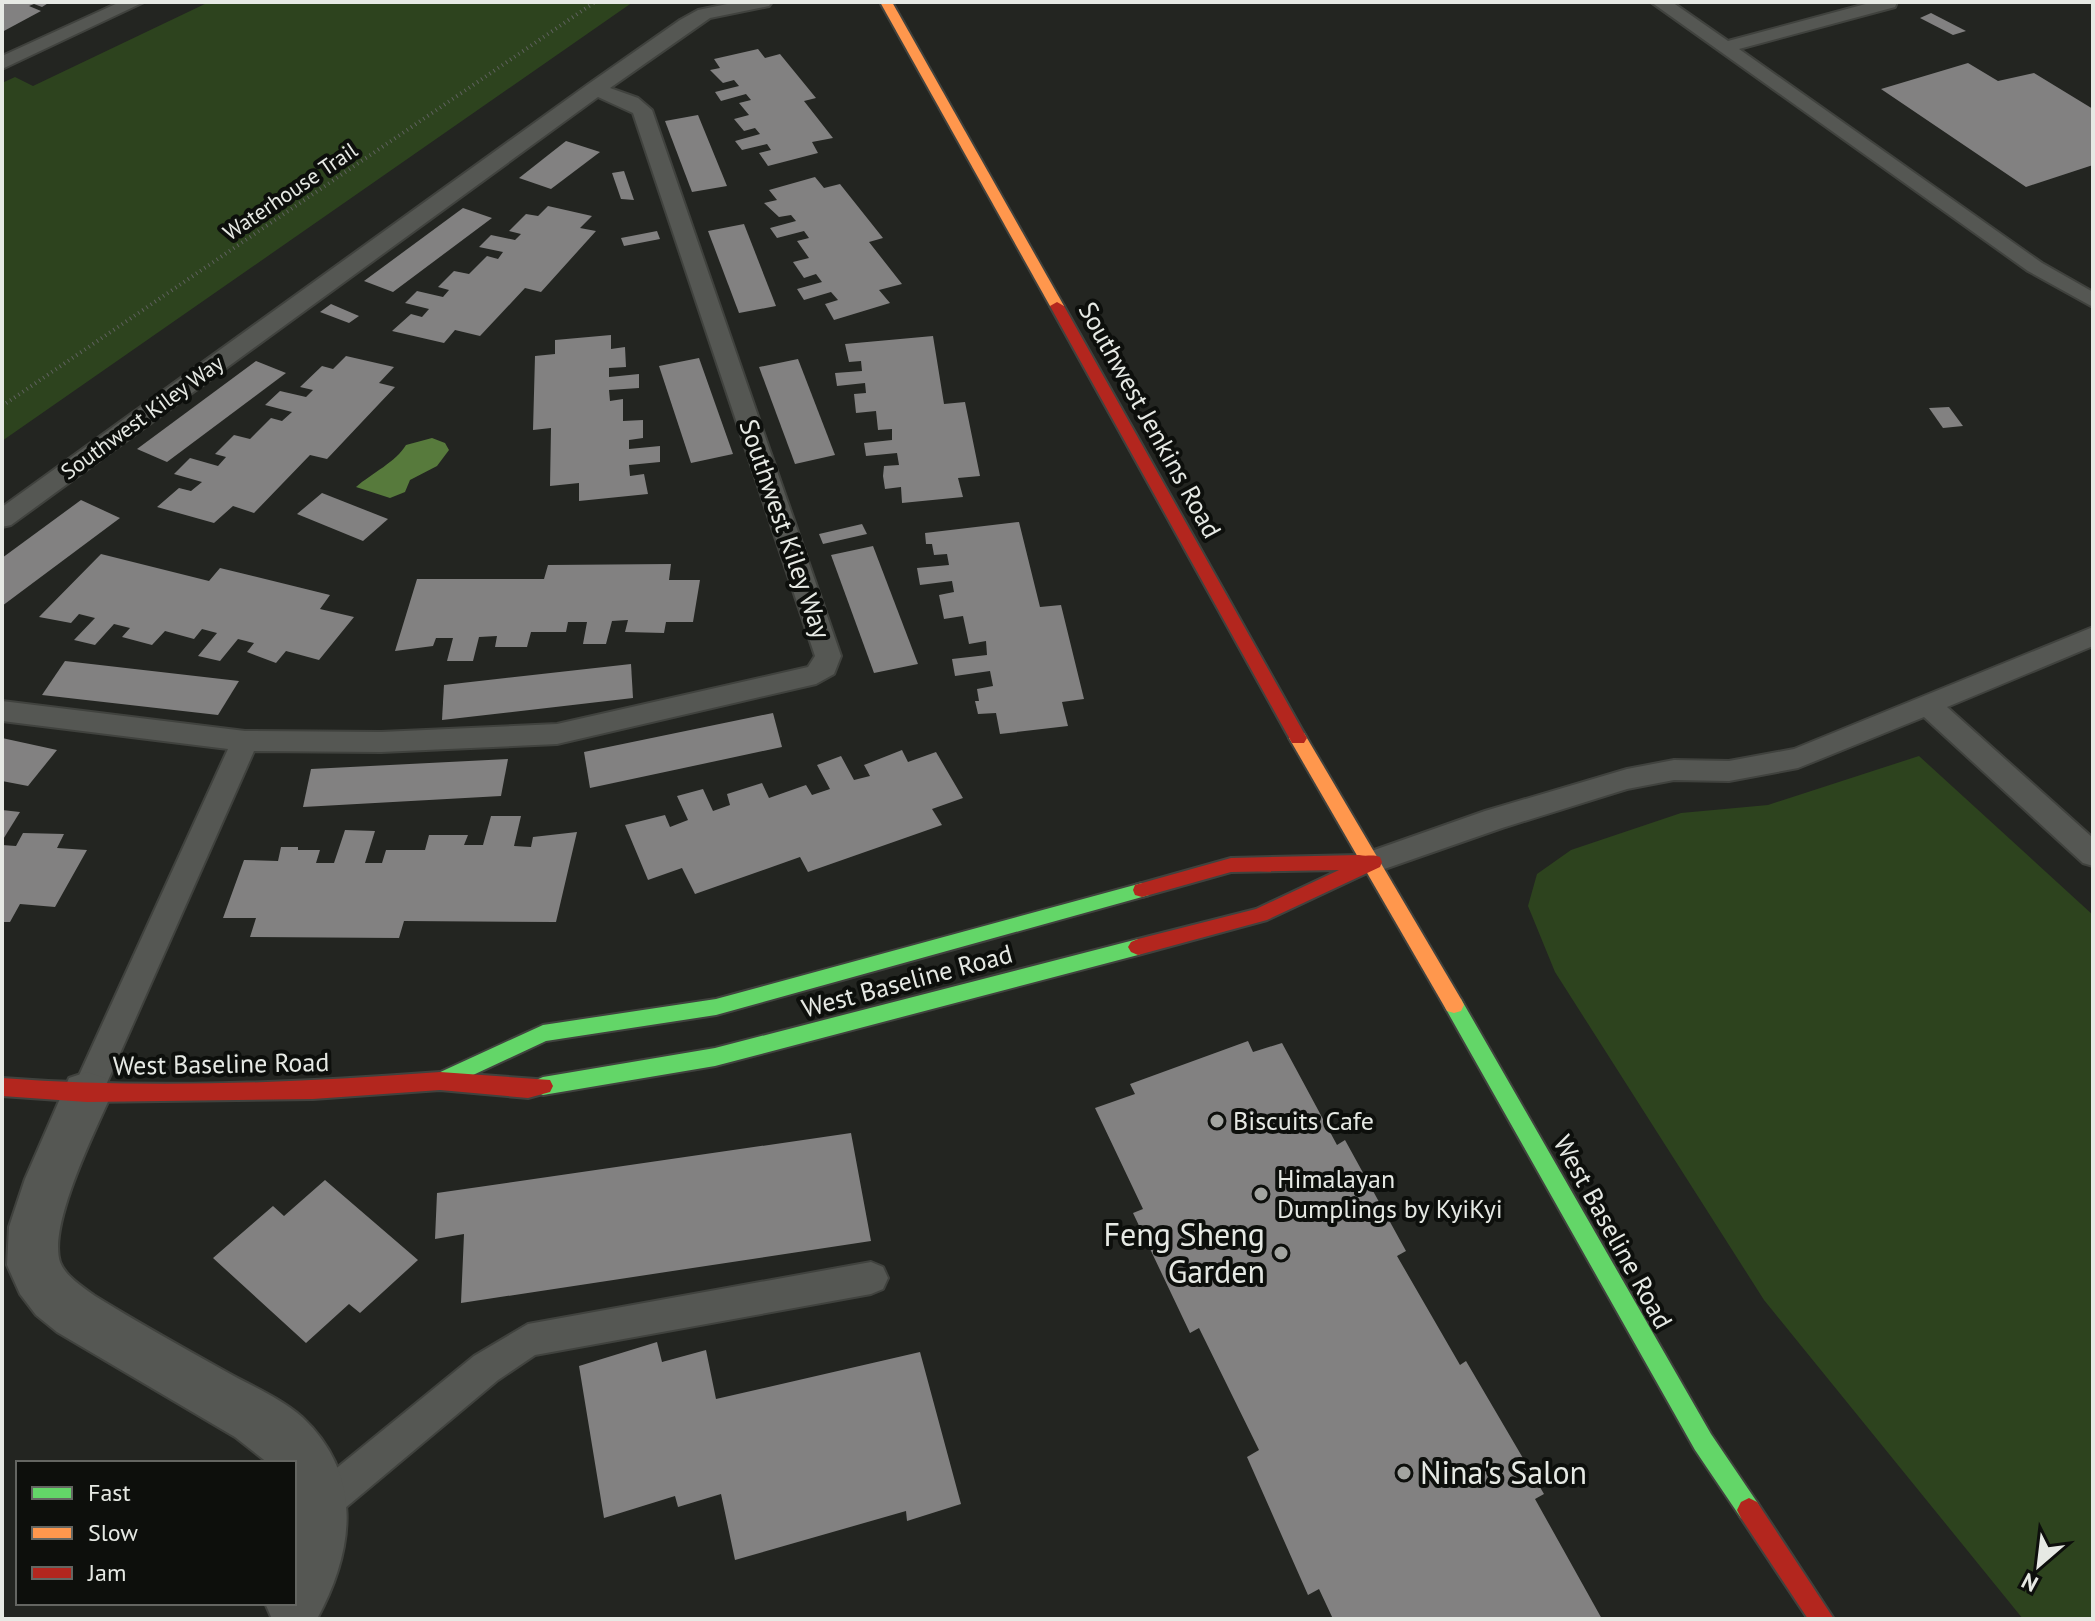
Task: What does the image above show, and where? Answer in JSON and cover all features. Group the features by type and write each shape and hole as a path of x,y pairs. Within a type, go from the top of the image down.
{"main road":[{"name":"Southwest Jenkins Road","path":"886,2 1329,793 1373,862"},
{"name":"West Baseline Road","path":"440,1081 543,1033 716,1007 1231,865 1373,862"},
{"name":"West Baseline Road","path":"2,1087 87,1093 313,1090 440,1081 528,1089 715,1057 1260,915 1373,862"},
{"name":"West Baseline Road","path":"1373,862 1703,1442 1822,1619"}],"street":[{"path":"87,1093 51,1178 35,1229 34,1264 43,1284 92,1324 282,1437 303,1461 316,1488 322,1521 316,1557 296,1596"}],"lane":[{"path":"2,63 135,2"},
{"name":"Southwest Kiley Way","path":"2,519 594,89 704,14 763,2"},
{"path":"1660,2 2035,267 2093,301"},
{"path":"1724,48 1889,3"},
{"name":"Southwest Kiley Way","path":"2,711 245,741 381,742 557,734 816,675 825,667 828,656 642,110 631,102 594,89"},
{"path":"1373,862 1495,819 1627,779 1674,770 1729,771 1798,758 2093,636"},
{"path":"1926,703 2093,855"},
{"path":"87,1093 245,741"},
{"path":"319,1506 486,1368 528,1340 871,1278"}],"path":[{"name":"Waterhouse Trail","path":"2,406 595,2"}],"shaded area":[{"path":"209,2 633,2 2,441 2,83 15,77 33,86"},
{"path":"432,438 445,443 449,450 437,466 410,480 405,492 390,498 356,487 390,462 406,445"},
{"path":"1919,756 2093,915 2093,1619 2023,1619 1764,1300 1555,972 1528,906 1537,874 1571,850 1681,813 1768,805"}],"building":[{"path":"2,2 50,2 42,7 29,6 41,11 2,32"},
{"path":"1931,13 1966,31 1953,35 1920,18"},
{"path":"758,49 765,58 780,54 816,98 804,101 833,138 812,142 818,153 768,166 759,153 771,150 767,144 742,150 735,141 760,134 755,128 744,131 734,119 749,115 739,103 751,100 746,94 721,101 715,92 739,86 734,80 723,83 710,70 720,68 714,59"},
{"path":"1968,63 1998,81 2034,73 2093,109 2093,165 2026,187 1881,89"},
{"path":"698,115 727,186 692,192 665,121"},
{"path":"566,141 600,152 551,189 519,178"},
{"path":"624,171 634,200 621,199 612,173"},
{"path":"815,177 824,188 840,184 883,238 869,242 902,284 879,290 890,303 834,320 825,304 838,300 831,292 804,300 797,289 822,282 816,274 804,278 793,262 809,258 797,241 809,238 804,231 777,238 770,228 796,221 791,215 779,217 764,203 777,200 769,190"},
{"path":"548,206 592,216 580,228 596,231 541,292 525,288 480,336 455,330 444,343 392,331 411,314 422,317 429,309 405,303 417,291 443,297 449,290 438,287 454,271 469,274 487,256 498,259 503,252 479,247 491,235 515,240 521,234 509,231 526,214 538,216"},
{"path":"463,208 492,218 393,292 364,281"},
{"path":"744,224 776,306 739,313 708,231"},
{"path":"657,231 660,239 624,246 621,238"},
{"path":"331,304 359,316 349,323 320,312"},
{"path":"611,335 611,349 625,347 626,367 609,368 609,377 639,374 639,388 609,390 610,401 623,399 623,421 643,420 643,438 629,440 629,449 660,446 660,462 629,465 630,476 644,474 648,494 579,501 579,483 550,486 551,428 533,430 535,356 555,354 555,340"},
{"path":"933,336 944,404 965,402 980,476 958,478 963,497 902,503 901,487 885,489 883,476 884,466 899,465 897,453 866,456 864,443 892,440 892,429 878,430 876,411 856,413 854,394 866,393 865,383 837,386 835,373 862,371 861,361 849,362 845,344"},
{"path":"346,356 394,367 379,383 395,387 327,459 310,455 254,513 233,506 214,523 157,507 179,488 191,491 202,482 174,474 190,458 218,466 226,457 215,454 234,435 250,439 271,418 282,421 292,412 265,405 280,391 306,397 313,390 300,387 322,366 333,369"},
{"path":"699,358 733,454 691,463 659,366"},
{"path":"798,359 835,455 795,464 759,367"},
{"path":"256,361 286,373 167,462 137,449"},
{"path":"1949,407 1963,426 1943,428 1929,408"},
{"path":"322,493 388,519 363,541 297,514"},
{"path":"81,500 120,518 2,606 2,558"},
{"path":"1019,522 1040,607 1061,605 1084,699 1062,702 1068,726 1000,734 996,713 978,714 975,701 979,701 977,689 993,686 990,671 955,676 952,659 987,655 986,641 969,644 963,616 944,619 939,595 954,592 952,581 920,585 917,568 949,565 947,554 934,555 932,544 926,544 925,533"},
{"path":"862,524 867,534 823,544 819,534"},
{"path":"873,546 918,664 874,673 831,555"},
{"path":"101,554 209,581 220,568 330,595 320,609 354,617 319,660 286,651 276,663 247,652 254,643 238,639 220,661 198,656 217,633 202,629 194,639 165,631 152,645 122,637 130,628 114,624 95,645 74,640 95,618 79,614 71,623 39,617"},
{"path":"671,564 669,580 700,580 693,622 666,622 664,633 625,632 628,620 612,621 606,644 583,644 587,622 568,622 566,632 531,632 527,647 495,647 497,636 479,637 473,661 447,661 453,638 436,638 433,646 395,651 417,579 544,579 548,565"},
{"path":"65,661 239,681 218,715 42,695"},
{"path":"631,664 633,698 442,720 444,685"},
{"path":"773,713 782,747 590,788 584,752"},
{"path":"2,738 57,750 28,786 2,781"},
{"path":"902,750 908,762 936,752 963,798 932,809 942,825 808,872 800,857 695,894 682,868 648,880 625,825 665,815 670,827 688,820 677,796 703,789 713,811 730,805 727,794 762,783 769,798 806,785 812,795 830,789 817,765 841,756 854,780 870,776 864,765"},
{"path":"508,759 501,796 303,807 311,769"},
{"path":"2,810 20,812 2,841"},
{"path":"491,816 521,816 514,846 531,847 533,837 577,832 556,922 404,921 399,938 250,937 256,918 223,918 244,860 278,861 281,847 298,847 298,850 320,850 316,863 334,863 345,830 375,831 365,863 382,863 386,850 425,850 429,835 468,835 464,845 483,845"},
{"path":"23,833 64,834 57,848 87,850 55,907 20,904 10,922 2,922 2,845 16,846"},
{"path":"1248,1041 1253,1052 1282,1043 1337,1145 1345,1140 1406,1251 1397,1256 1460,1365 1466,1361 1544,1494 1535,1499 1602,1619 1333,1619 1319,1589 1308,1595 1247,1457 1259,1450 1199,1328 1190,1333 1133,1213 1143,1209 1095,1108 1135,1094 1130,1084"},
{"path":"851,1133 871,1241 461,1303 464,1234 435,1239 437,1193"},
{"path":"325,1180 418,1260 360,1313 349,1304 306,1343 213,1258 273,1206 284,1216"},
{"path":"657,1342 662,1362 706,1350 716,1399 920,1352 961,1504 907,1521 906,1511 735,1560 721,1494 678,1507 675,1496 604,1518 579,1366"}],"traffic: fast":[{"path":"443,1080 543,1033 716,1007 1142,890"},
{"path":"543,1086 715,1057 1138,947"},
{"path":"1454,1005 1703,1442 1749,1510"}],"traffic: slow":[{"path":"886,2 1057,306"},
{"path":"1298,738 1454,1005"}],"traffic: jam":[{"path":"1057,306 1298,738"},
{"path":"1142,890 1231,865 1359,862"},
{"path":"1138,947 1260,915 1373,862"},
{"path":"2,1087 87,1093 313,1090 440,1081 528,1089 543,1086"},
{"path":"1749,1510 1822,1619"}],"place":[{"name":"Biscuits Cafe","path":"1217,1121"},
{"name":"Himalayan Dumplings by KyiKyi","path":"1261,1194"},
{"name":"Feng Sheng Garden","path":"1281,1253"},
{"name":"Nina's Salon","path":"1404,1473"}]}
